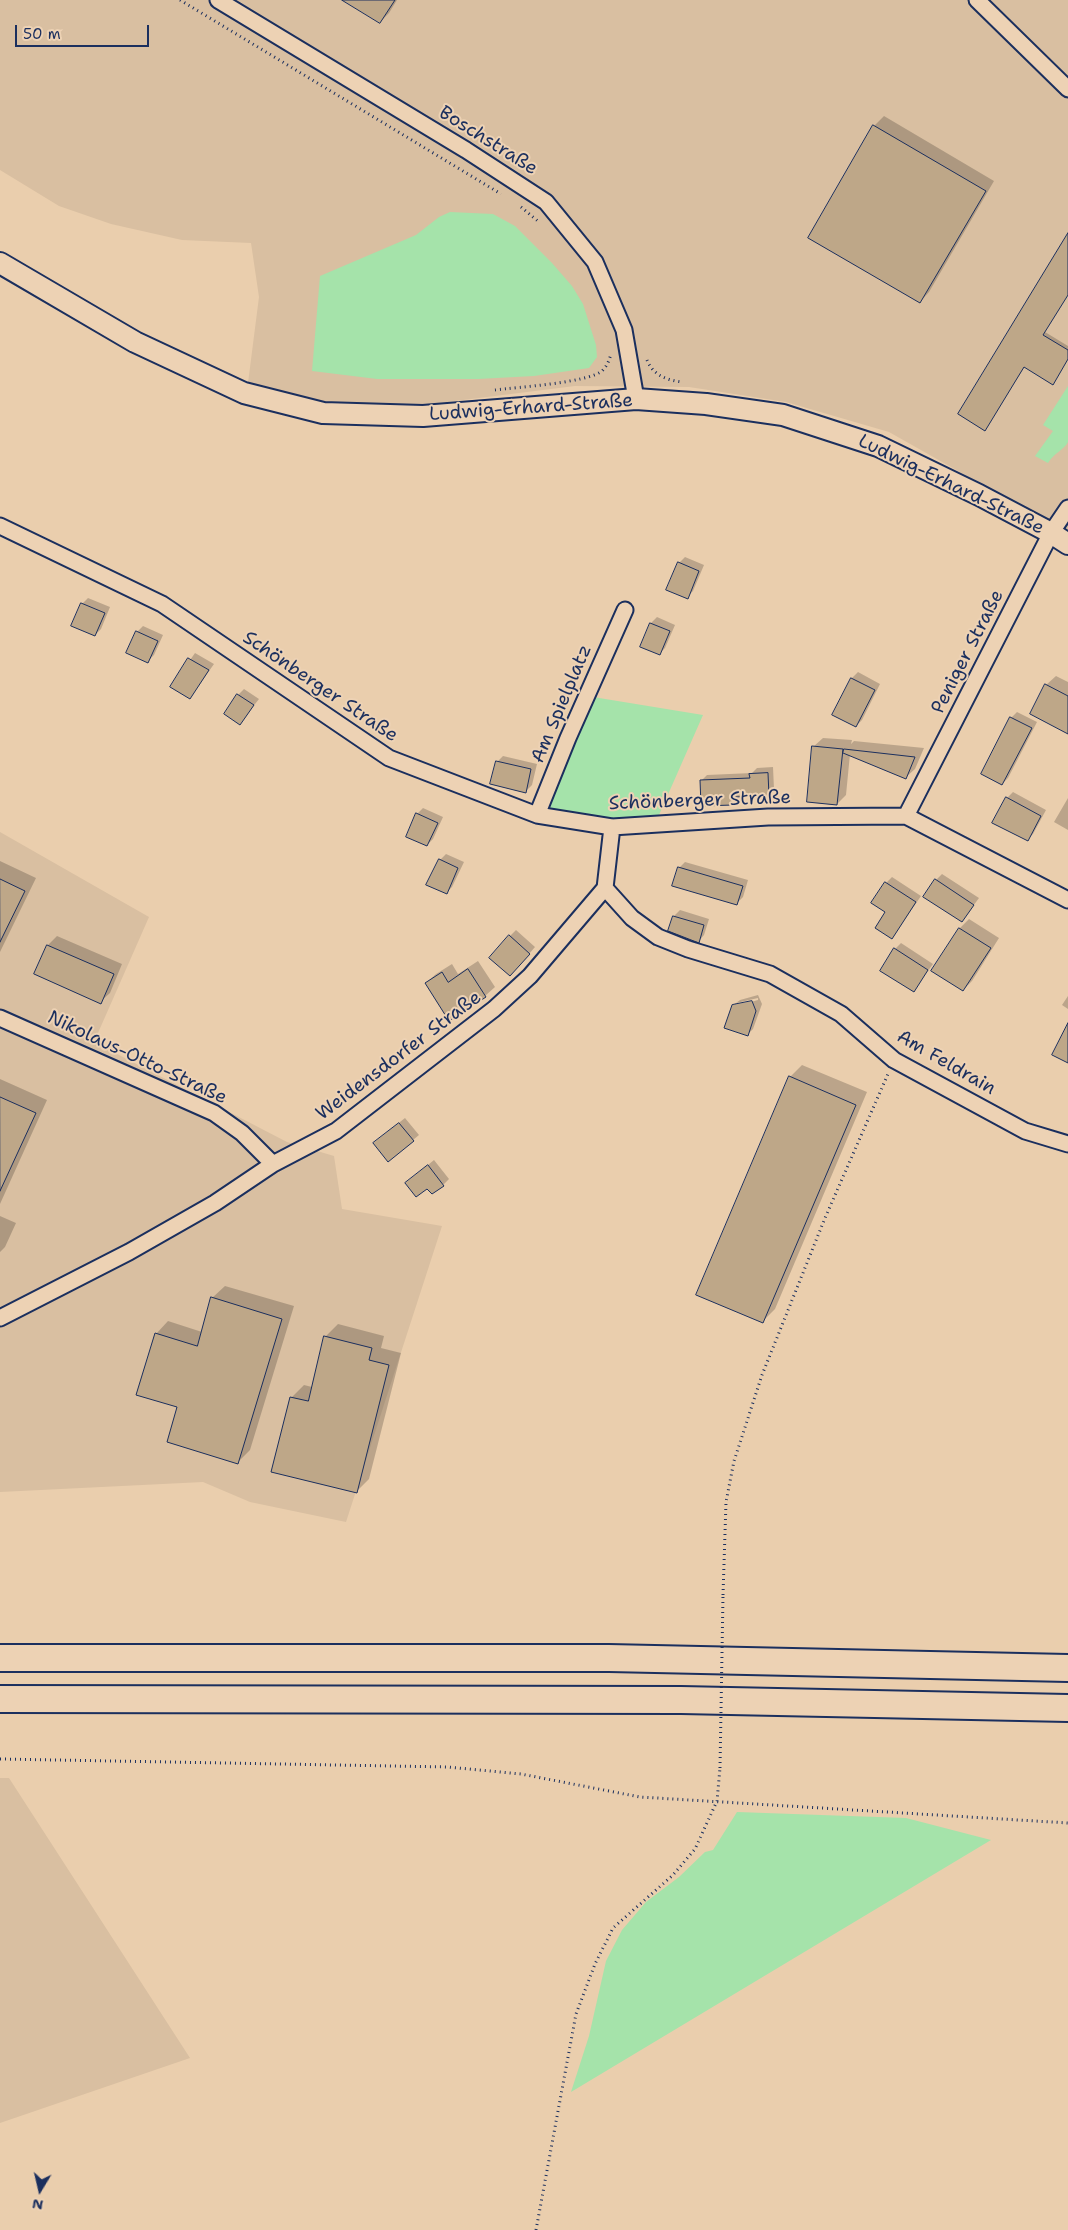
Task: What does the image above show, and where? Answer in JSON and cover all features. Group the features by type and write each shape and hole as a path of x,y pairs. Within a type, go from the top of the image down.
{"highway":[{"path":"0,1658 608,1658 1068,1668"},
{"path":"0,1699 681,1700 1068,1708"}],"street":[{"name":"Boschstraße","path":"218,0 457,145 546,202 595,262 624,330 636,399"},
{"path":"977,0 1068,89"},
{"name":"Ludwig-Erhard-Straße","path":"0,263 134,342 244,392 323,414 423,416 636,399 706,404 783,416 878,446 1051,533 1068,544"},
{"name":"Peniger Straße","path":"906,816 1051,533 1068,508"},
{"name":"Schönberger Straße","path":"0,526 162,604 388,758 537,815 612,827 768,817 906,816 1068,900"},
{"name":"Am Spielplatz","path":"537,815 568,738 625,610"},
{"path":"605,888 612,827"},
{"name":"Am Feldrain","path":"605,888 632,918 658,936 688,949 770,974 841,1014 894,1060 1025,1131 1068,1144"},
{"name":"Weidensdorfer Straße","path":"0,1318 172,1228 215,1203 273,1164 336,1131 494,1009 530,976 605,888"},
{"name":"Nikolaus-Otto-Straße","path":"0,1018 214,1113 242,1133 273,1164"}],"path":[{"path":"180,0 506,197"},
{"path":"514,202 542,224"},
{"path":"494,390 582,378 601,372 608,363 612,342 625,340"},
{"path":"645,354 648,363 656,374 672,380 689,383"},
{"path":"536,2230 576,2014 595,1964 613,1928 644,1898 672,1875 695,1850 717,1801 720,1768 726,1502 734,1461 762,1375 821,1228 894,1060"},
{"path":"0,1759 448,1767 521,1774 640,1797 1068,1823"}],"shaded area":[{"path":"0,0 1068,0 1068,533 889,432 786,402 689,387 575,386 431,404 385,407 335,404 292,396 248,383 259,297 251,243 182,240 111,224 59,206 0,170"},
{"path":"0,832 149,917 94,1042 287,1142 334,1156 342,1209 442,1226 346,1522 250,1502 203,1482 0,1492"},
{"path":"0,1778 9,1778 190,2058 0,2123"}],"green space":[{"path":"450,212 493,214 515,226 552,263 572,286 583,304 596,345 597,357 589,368 534,376 478,379 377,379 312,371 320,276 416,235 439,217"},
{"path":"1068,386 1068,442 1048,463 1035,456 1053,431 1043,425"},
{"path":"587,696 703,715 655,824 537,815"},
{"path":"737,1812 906,1818 991,1840 571,2092 589,2036 606,1961 622,1930 646,1902 679,1877 705,1852 713,1850"}],"building":[{"path":"342,0 395,0 380,23"},
{"path":"873,125 986,191 920,303 808,238"},
{"path":"1068,233 1068,295 1043,335 1068,350 1068,359 1053,385 1024,367 985,431 958,414"},
{"path":"678,562 699,571 688,599 666,590"},
{"path":"81,603 105,613 95,636 71,626"},
{"path":"650,623 670,631 660,655 640,647"},
{"path":"136,631 158,641 148,663 126,653"},
{"path":"188,658 209,670 190,699 170,687"},
{"path":"851,678 875,690 856,727 832,715"},
{"path":"1045,684 1068,696 1068,734 1030,714"},
{"path":"237,694 254,705 240,725 224,714"},
{"path":"1010,717 1032,728 1002,785 981,774"},
{"path":"812,746 843,749 837,805 807,802"},
{"path":"844,749 915,757 906,779 843,753"},
{"path":"496,761 531,769 526,793 490,784"},
{"path":"768,773 769,796 733,797 733,805 701,806 700,780 750,778 749,774"},
{"path":"1006,797 1041,816 1028,841 992,823"},
{"path":"416,813 438,823 427,846 406,837"},
{"path":"439,859 458,868 447,894 426,885"},
{"path":"678,867 743,886 737,905 672,886"},
{"path":"0,879 25,891 0,942"},
{"path":"935,879 974,905 962,922 923,897"},
{"path":"885,882 916,902 892,939 875,928 885,912 871,903"},
{"path":"673,916 704,925 699,943 668,931"},
{"path":"959,928 991,948 963,991 931,971"},
{"path":"509,935 530,954 510,976 489,958"},
{"path":"47,945 114,974 101,1004 34,974"},
{"path":"894,948 928,970 914,992 880,971"},
{"path":"468,969 486,997 449,1021 425,983 442,972 448,982"},
{"path":"752,1001 756,1011 748,1036 724,1028 732,1005"},
{"path":"1068,1023 1068,1063 1052,1055"},
{"path":"789,1076 856,1105 763,1323 696,1295"},
{"path":"0,1097 36,1113 0,1191"},
{"path":"399,1123 414,1141 388,1162 373,1143"},
{"path":"428,1165 444,1186 432,1194 427,1189 416,1197 405,1183"},
{"path":"211,1297 282,1319 238,1464 167,1442 177,1407 136,1395 155,1333 197,1346"},
{"path":"324,1336 372,1348 369,1360 389,1365 357,1493 271,1472 290,1397 308,1401"}]}
